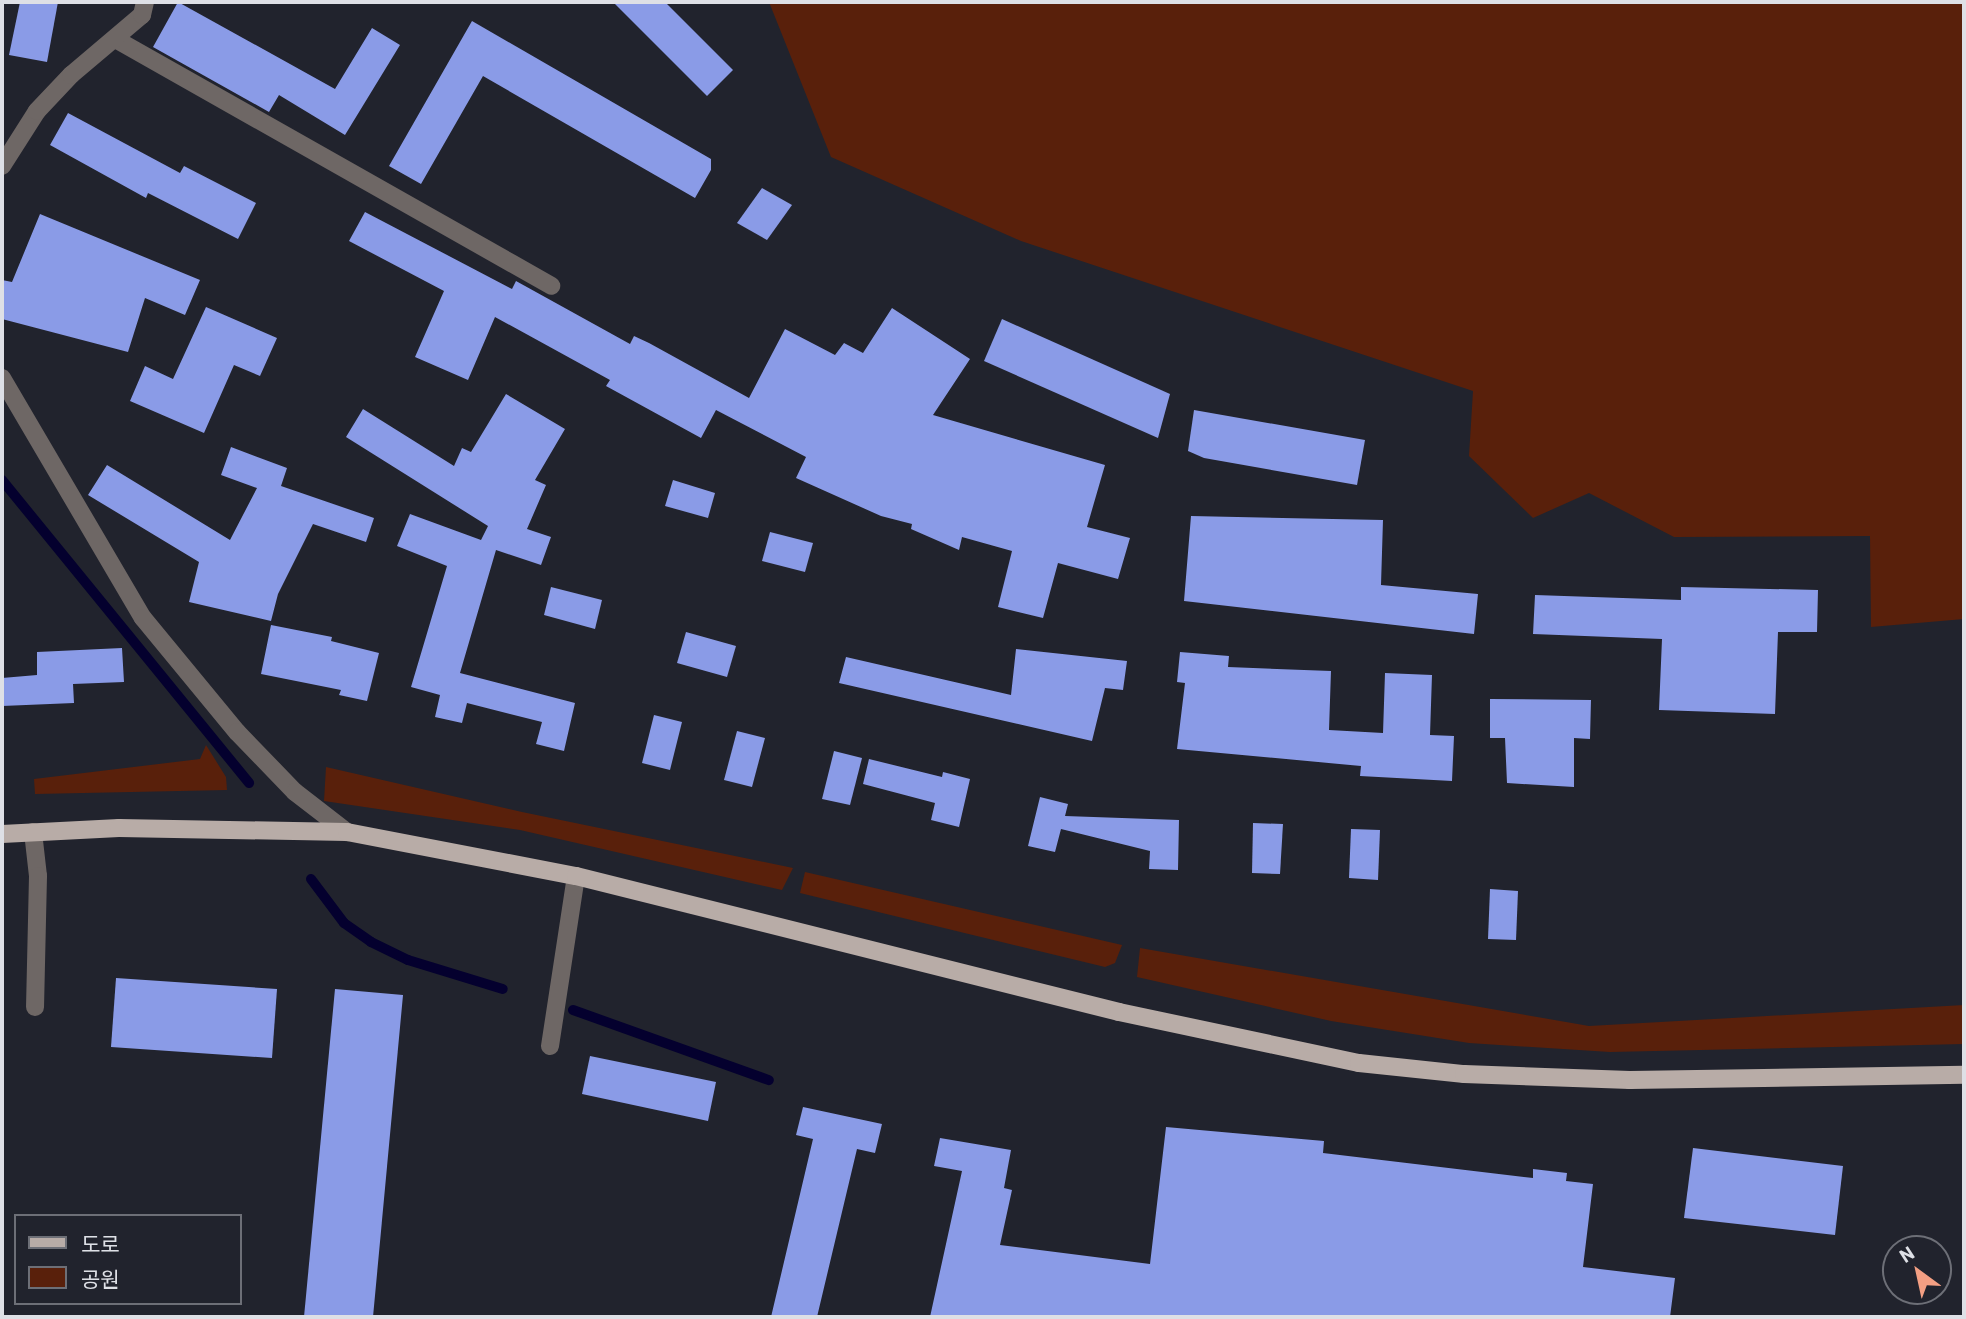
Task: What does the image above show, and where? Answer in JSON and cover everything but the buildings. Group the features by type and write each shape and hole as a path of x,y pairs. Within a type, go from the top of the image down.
{"main road":[{"path":"2,834 119,828 347,832 576,876 1119,1012 1359,1063 1464,1074 1630,1080 1964,1075"}],"street":[{"path":"2,166 46,102 71,75 117,40 142,15 145,2"},
{"path":"117,40 551,286"},
{"path":"2,378 143,618 237,732 295,792 347,832"},
{"path":"33,832 38,876 35,1007"},
{"path":"550,1046 576,876"}],"green space":[{"path":"769,2 1964,2 1964,619 1871,627 1870,536 1674,537 1589,493 1533,518 1469,456 1473,391 1021,241 831,157"},
{"path":"206,745 226,777 227,790 35,794 34,779 200,759"},
{"path":"326,767 522,812 793,868 782,890 520,830 324,801"},
{"path":"805,872 1122,945 1115,963 1105,967 800,893"},
{"path":"1140,948 1589,1026 1964,1005 1964,1044 1610,1052 1469,1043 1331,1021 1137,977"}],"waterway":[{"path":"2,480 249,783"},
{"path":"311,879 344,923 371,942 408,960 503,989"},
{"path":"573,1010 769,1080"}]}
